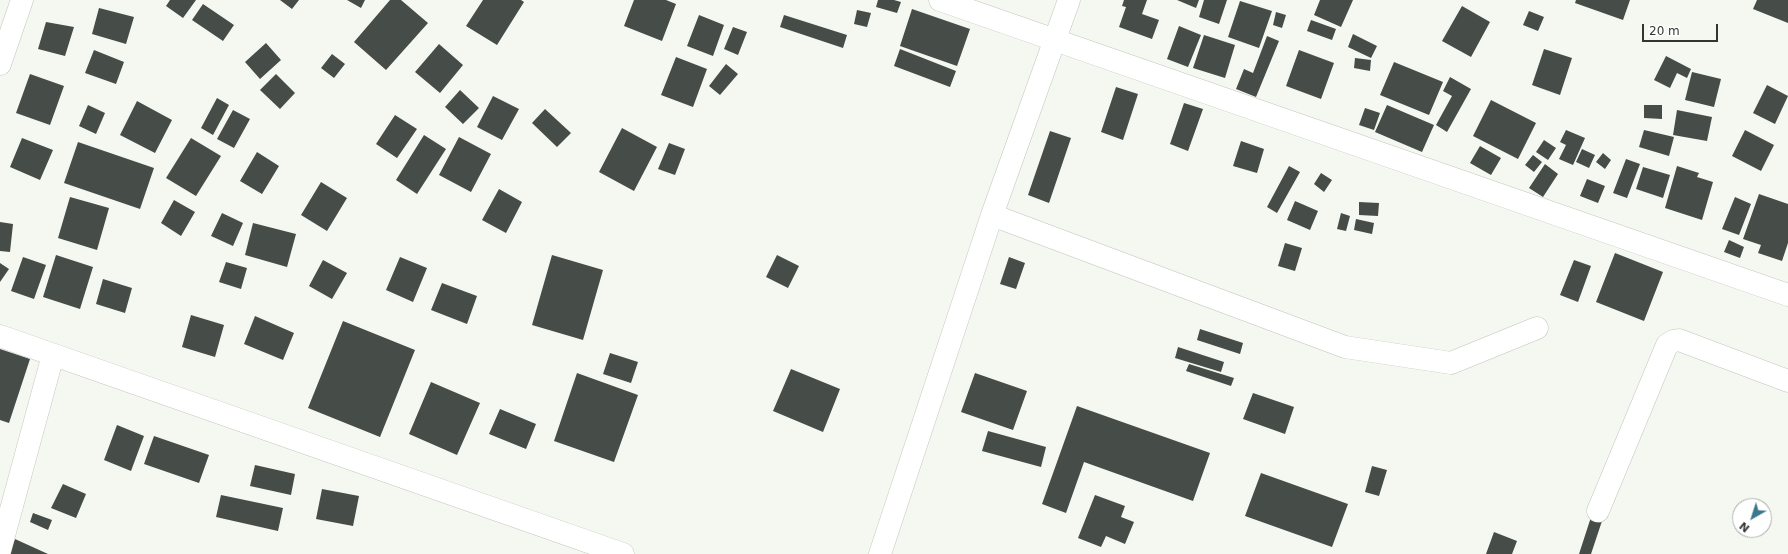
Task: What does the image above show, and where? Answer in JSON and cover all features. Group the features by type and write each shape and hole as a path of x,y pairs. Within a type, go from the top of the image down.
{"street":[{"path":"0,64 22,0"},
{"path":"940,0 1788,295"},
{"path":"880,554 992,216 1069,0"},
{"path":"992,216 1345,347 1451,363 1537,328"},
{"path":"0,336 623,554"},
{"path":"1598,511 1667,345 1672,341 1678,340 1788,382"},
{"path":"0,550 53,354"}],"building":[{"path":"170,0 196,0 183,18 166,6"},
{"path":"280,0 299,0 292,9"},
{"path":"347,0 365,0 361,8"},
{"path":"390,0 401,0 428,23 386,70 354,42"},
{"path":"483,0 521,0 524,2 497,45 466,26"},
{"path":"634,0 666,0 676,4 662,41 624,26"},
{"path":"878,0 894,0 901,2 897,13 876,7"},
{"path":"1124,0 1147,0 1142,14 1159,20 1152,39 1119,27 1126,7 1122,6"},
{"path":"1177,0 1199,0 1196,8"},
{"path":"1204,0 1227,0 1219,24 1199,17"},
{"path":"1320,0 1353,0 1341,27 1314,15"},
{"path":"1576,0 1630,0 1623,20 1575,3"},
{"path":"1757,0 1788,0 1788,23 1753,9"},
{"path":"1240,1 1272,11 1259,48 1228,37"},
{"path":"203,4 234,25 223,41 192,20"},
{"path":"1462,6 1490,22 1471,57 1442,41"},
{"path":"99,8 134,17 126,44 92,34"},
{"path":"912,9 970,29 957,66 900,46"},
{"path":"857,10 871,13 867,27 854,24"},
{"path":"1529,11 1544,17 1538,31 1523,25"},
{"path":"1276,12 1286,15 1282,28 1273,25"},
{"path":"699,15 724,25 713,56 687,46"},
{"path":"784,15 847,35 843,48 780,27"},
{"path":"1311,20 1336,29 1332,40 1307,31"},
{"path":"46,22 74,27 65,56 38,49"},
{"path":"1179,26 1201,35 1188,67 1167,59"},
{"path":"733,27 747,32 738,55 724,49"},
{"path":"1353,34 1377,46 1371,58 1348,47"},
{"path":"1204,35 1235,45 1225,78 1193,68"},
{"path":"1267,36 1279,41 1256,97 1236,89 1244,69 1253,73"},
{"path":"266,43 281,60 260,79 245,62"},
{"path":"439,44 463,65 440,93 415,72"},
{"path":"900,49 956,71 950,87 894,66"},
{"path":"1544,49 1572,58 1560,95 1532,85"},
{"path":"94,50 124,62 116,84 85,73"},
{"path":"1299,50 1334,63 1321,99 1286,86"},
{"path":"332,54 345,64 334,78 321,68"},
{"path":"1666,56 1691,69 1687,78 1677,73 1670,88 1654,80"},
{"path":"676,57 707,69 693,107 661,95"},
{"path":"1355,58 1371,60 1370,71 1354,68"},
{"path":"1394,62 1443,82 1429,115 1380,95"},
{"path":"726,64 738,74 720,95 709,86"},
{"path":"1692,72 1721,79 1714,107 1685,100"},
{"path":"30,74 64,86 50,125 16,113"},
{"path":"276,74 295,93 280,109 260,90"},
{"path":"1450,77 1471,89 1447,132 1436,125 1452,96 1443,91"},
{"path":"1767,85 1788,96 1775,124 1753,113"},
{"path":"1116,87 1138,94 1123,140 1101,132"},
{"path":"460,90 479,108 463,124 445,107"},
{"path":"493,96 519,109 502,140 477,127"},
{"path":"217,98 229,105 213,135 201,128"},
{"path":"1491,100 1536,123 1518,159 1473,136"},
{"path":"137,101 172,120 155,153 120,135"},
{"path":"1184,103 1203,109 1188,151 1170,144"},
{"path":"88,105 105,113 96,134 79,126"},
{"path":"1387,105 1434,125 1422,152 1375,132"},
{"path":"1644,105 1662,105 1662,119 1644,118"},
{"path":"1365,108 1380,113 1374,130 1359,125"},
{"path":"545,109 571,133 557,147 532,123"},
{"path":"233,110 250,119 234,148 217,139"},
{"path":"1677,110 1712,117 1707,141 1673,135"},
{"path":"395,115 417,129 397,158 376,144"},
{"path":"622,128 657,147 634,191 599,172"},
{"path":"1566,130 1585,138 1573,165 1559,159 1566,145 1560,142"},
{"path":"1644,130 1674,137 1669,156 1639,147"},
{"path":"1745,130 1774,145 1761,171 1732,156"},
{"path":"1050,131 1071,138 1049,203 1028,195"},
{"path":"424,135 446,149 417,194 396,180"},
{"path":"459,137 491,154 471,192 439,175"},
{"path":"22,138 53,150 40,180 10,167"},
{"path":"191,138 221,156 196,196 166,178"},
{"path":"1544,140 1556,148 1548,160 1536,152"},
{"path":"1241,141 1264,149 1257,173 1233,166"},
{"path":"78,142 154,168 140,209 64,183"},
{"path":"669,143 685,149 675,175 658,169"},
{"path":"1480,146 1501,158 1491,175 1470,163"},
{"path":"1582,149 1595,155 1589,168 1576,162"},
{"path":"257,152 279,166 262,194 240,181"},
{"path":"1603,153 1611,160 1605,169 1596,162"},
{"path":"1533,155 1542,162 1534,172 1525,165"},
{"path":"1626,159 1640,164 1627,198 1613,193"},
{"path":"1545,164 1558,174 1543,197 1529,188"},
{"path":"1289,166 1300,172 1277,213 1267,207"},
{"path":"1677,166 1699,173 1697,177 1713,182 1702,220 1665,208"},
{"path":"1643,167 1670,175 1663,198 1636,189"},
{"path":"1321,173 1332,180 1324,192 1314,184"},
{"path":"1587,179 1605,186 1598,203 1580,196"},
{"path":"321,182 347,198 327,231 301,215"},
{"path":"499,189 522,202 506,233 482,220"},
{"path":"1759,194 1788,204 1788,243 1782,261 1758,253 1761,245 1743,239"},
{"path":"70,197 109,208 97,250 58,238"},
{"path":"1735,197 1751,204 1739,235 1722,229"},
{"path":"174,200 195,212 181,236 161,223"},
{"path":"1295,201 1318,211 1310,230 1287,220"},
{"path":"1359,202 1379,203 1378,216 1359,215"},
{"path":"222,213 243,223 233,246 211,236"},
{"path":"1341,213 1350,216 1346,231 1337,229"},
{"path":"1356,219 1374,223 1372,234 1354,230"},
{"path":"0,222 13,224 10,252 0,251"},
{"path":"253,223 296,234 287,267 245,255"},
{"path":"1729,240 1744,247 1740,258 1724,252"},
{"path":"1285,243 1302,248 1295,271 1278,266"},
{"path":"1615,253 1663,272 1644,321 1596,302"},
{"path":"56,255 93,267 80,309 43,297"},
{"path":"552,255 603,270 583,340 532,325"},
{"path":"777,255 799,266 788,288 766,277"},
{"path":"23,257 46,265 34,299 11,291"},
{"path":"400,257 427,268 413,302 386,290"},
{"path":"1009,257 1025,263 1016,289 1000,284"},
{"path":"323,260 347,273 332,299 309,286"},
{"path":"1574,260 1591,266 1578,302 1560,295"},
{"path":"226,262 247,268 241,289 219,282"},
{"path":"0,263 9,269 0,282"},
{"path":"103,279 132,288 125,313 96,304"},
{"path":"442,283 477,296 467,324 431,310"},
{"path":"191,315 224,325 215,357 182,347"},
{"path":"255,316 294,333 283,360 244,344"},
{"path":"343,321 415,350 380,437 308,408"},
{"path":"1200,329 1243,343 1240,354 1197,340"},
{"path":"1178,347 1224,362 1221,372 1175,358"},
{"path":"0,349 30,359 9,423 0,420"},
{"path":"610,353 638,362 631,383 603,374"},
{"path":"1189,364 1234,378 1231,386 1186,371"},
{"path":"791,369 840,389 823,432 773,411"},
{"path":"577,373 638,395 614,462 554,441"},
{"path":"975,373 1027,391 1013,430 961,412"},
{"path":"431,382 480,403 457,455 409,434"},
{"path":"1253,393 1294,407 1285,434 1243,419"},
{"path":"1077,406 1210,453 1193,501 1084,462 1066,513 1042,504"},
{"path":"500,409 536,424 526,449 489,434"},
{"path":"117,425 144,436 131,471 104,460"},
{"path":"988,431 1046,447 1041,467 982,451"},
{"path":"154,436 209,455 199,483 144,464"},
{"path":"255,465 295,474 291,495 250,486"},
{"path":"1372,466 1387,470 1379,496 1365,492"},
{"path":"1261,473 1348,504 1332,547 1245,516"},
{"path":"63,484 86,494 76,518 51,508"},
{"path":"322,489 359,496 353,526 316,519"},
{"path":"221,495 283,508 278,531 216,517"},
{"path":"1095,495 1125,506 1121,517 1134,522 1125,544 1106,536 1101,547 1078,538"},
{"path":"33,513 52,520 48,530 30,522"},
{"path":"1592,514 1603,518 1591,554 1579,554"},
{"path":"1494,532 1517,541 1512,554 1486,554"},
{"path":"15,539 48,554 9,554"}]}
